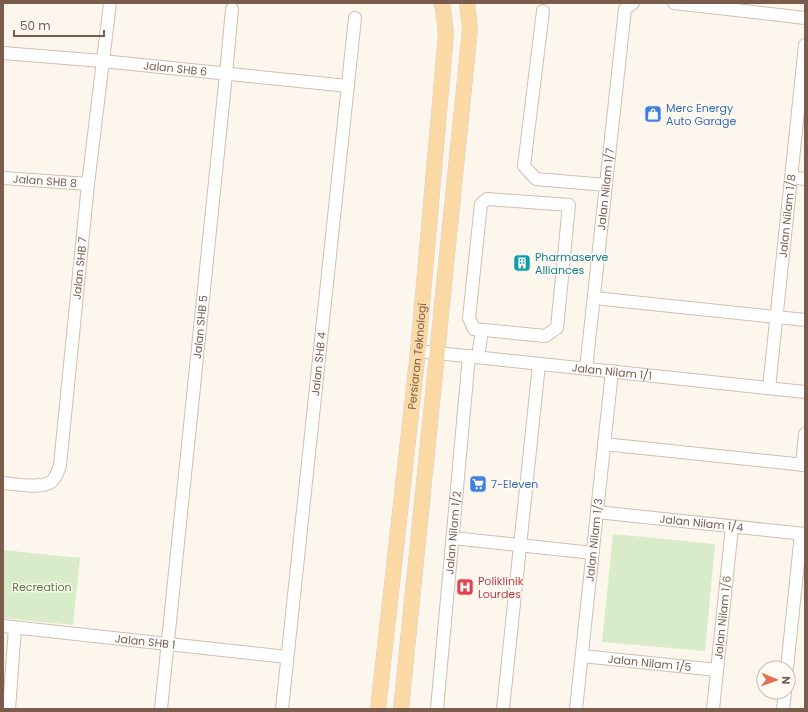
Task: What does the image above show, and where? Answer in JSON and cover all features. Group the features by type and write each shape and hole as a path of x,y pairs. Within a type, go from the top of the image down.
{"main road":[{"name":"Persiaran Teknologi","path":"378,709 418,351 446,34 441,3"},
{"name":"Persiaran Teknologi","path":"401,709 470,29 466,3"}],"street":[{"name":"Jalan SHB 7","path":"3,483 41,486 50,483 56,476 60,466 88,184 110,3"},
{"path":"674,3 805,18"},
{"name":"Jalan Nilam 1/7","path":"586,369 606,185 629,6"},
{"name":"Jalan SHB 5","path":"161,709 232,9"},
{"path":"544,10 524,166 536,179 606,185"},
{"name":"Jalan SHB 4","path":"282,709 355,18"},
{"name":"Jalan Nilam 1/8","path":"769,388 805,45"},
{"name":"Jalan SHB 6","path":"3,53 102,61 348,86"},
{"path":"791,177 805,179"},
{"name":"Jalan SHB 8","path":"3,178 88,184"},
{"path":"487,199 569,204 557,328 545,336 482,330 474,329 469,318 481,204 487,199"},
{"path":"594,298 805,320"},
{"name":"Jalan Nilam 1/2","path":"437,709 453,538 474,357 482,330"},
{"name":"Jalan Nilam 1/1","path":"418,351 805,392"},
{"path":"503,709 540,364"},
{"name":"Jalan Nilam 1/3","path":"576,709 612,371"},
{"path":"604,444 803,465 805,434"},
{"name":"Jalan Nilam 1/4","path":"597,512 803,534"},
{"name":"Jalan Nilam 1/6","path":"713,709 732,527"},
{"path":"788,660 803,534"},
{"path":"453,538 593,553"},
{"name":"Jalan SHB 1","path":"3,626 287,656"},
{"path":"9,709 7,678 16,628"},
{"name":"Jalan Nilam 1/5","path":"582,656 717,670"}],"green space":[{"path":"613,534 715,544 705,651 602,642"},
{"name":"Recreation","path":"3,550 80,558 73,625 3,618"}],"place":[{"name":"Merc Energy Auto Garage","path":"653,114"},
{"name":"Pharmaserve Alliances","path":"522,263"},
{"name":"7-Eleven","path":"478,484"},
{"name":"Poliklinik Lourdes","path":"465,587"}]}
